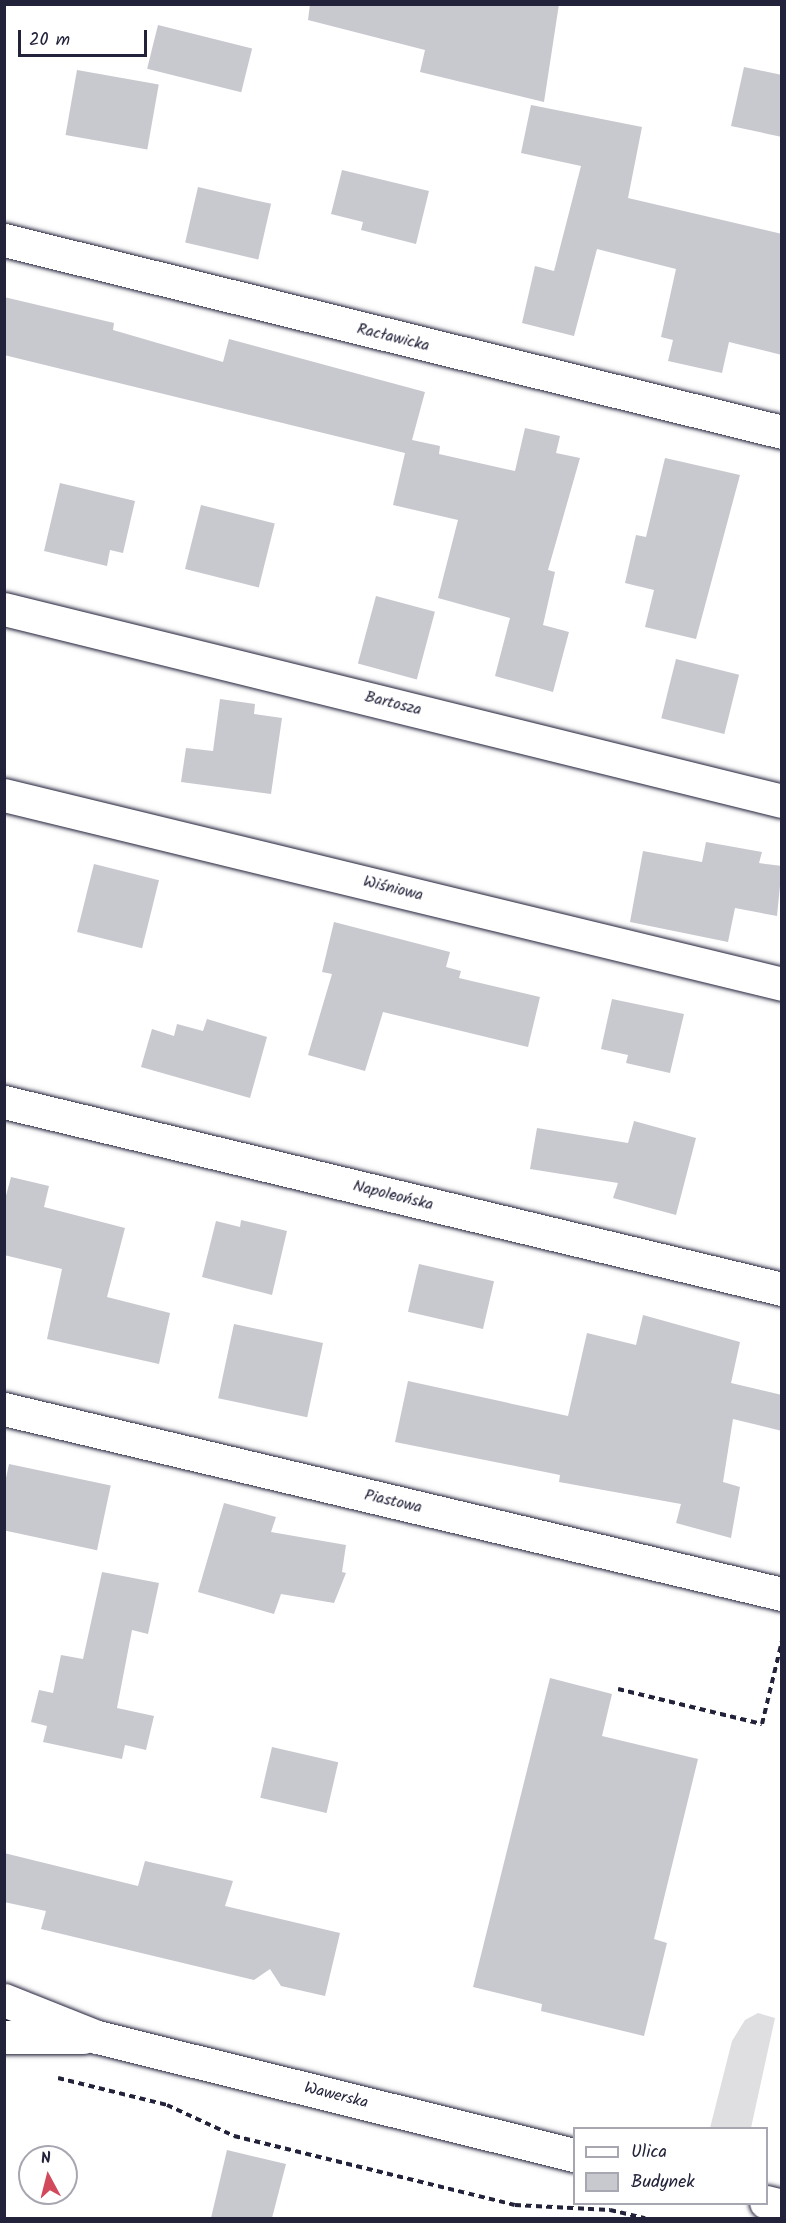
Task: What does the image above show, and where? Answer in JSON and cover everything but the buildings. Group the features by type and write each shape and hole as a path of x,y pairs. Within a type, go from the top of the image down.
{"street":[{"name":"Racławicka","path":"4,240 782,432"},
{"name":"Bartosza","path":"4,609 782,801"},
{"name":"Wiśniowa","path":"4,795 782,984"},
{"name":"Napoleońska","path":"4,1102 782,1289"},
{"name":"Piastowa","path":"4,1409 782,1594"},
{"name":"Wawerska","path":"4,2000 97,2037 573,2155"},
{"name":"Wawerska","path":"4,2037 97,2037"}],"path":[{"path":"618,1689 762,1724 782,1641"},
{"path":"48,2076 167,2104 234,2136 515,2205 610,2210 645,2218"}],"shaded area":[{"path":"758,2013 775,2018 751,2127 710,2127 732,2041 745,2020"}]}
